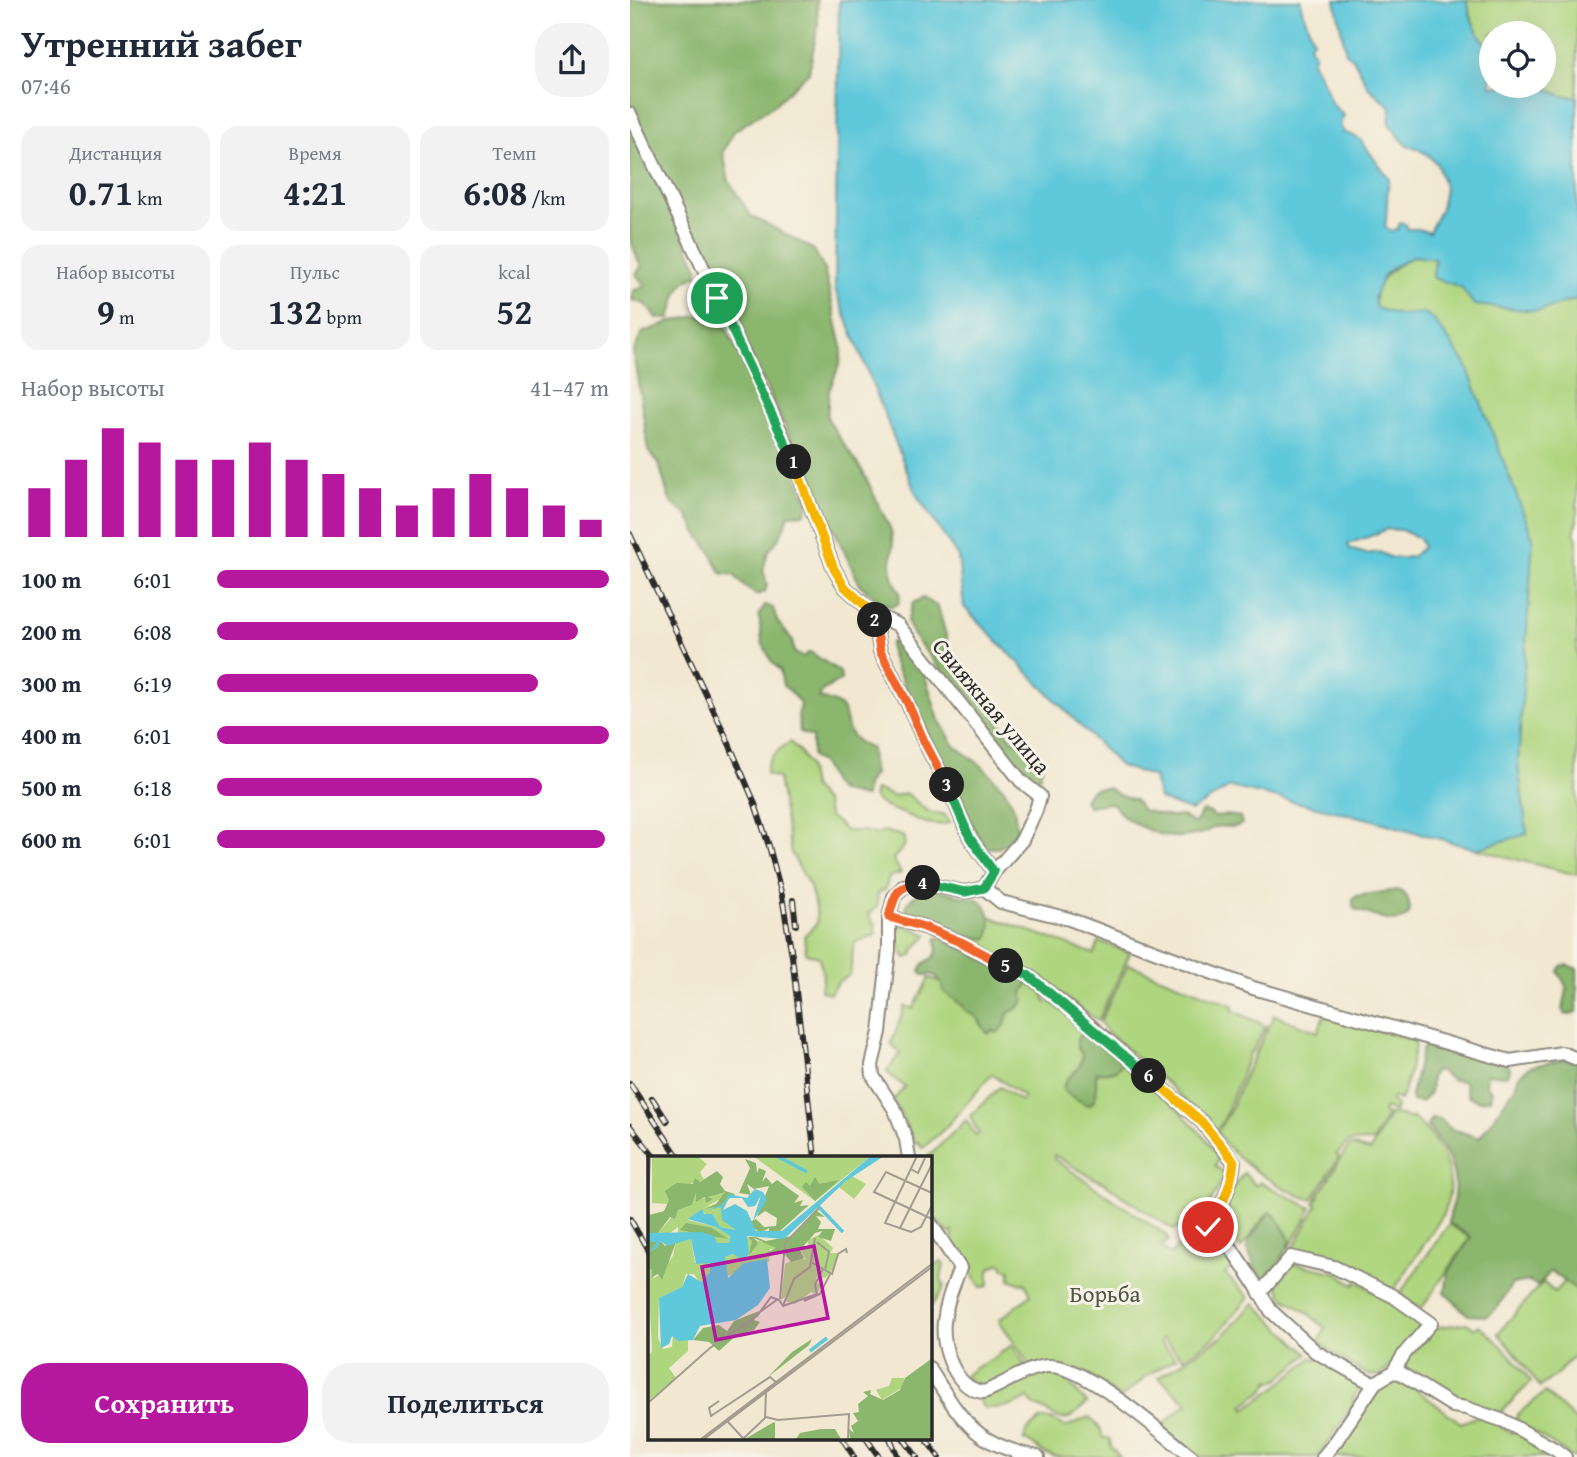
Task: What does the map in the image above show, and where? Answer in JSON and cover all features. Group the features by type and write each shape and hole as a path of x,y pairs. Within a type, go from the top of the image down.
{"street":[{"name":"Свияжная улица","path":"630,114 790,451 834,569 845,587 874,614 898,625 1021,781 1040,796 1022,840 984,888"},
{"path":"874,614 880,651 950,791 970,838 994,872"},
{"path":"909,1156 906,1139 895,1110 873,1076 872,1065 880,1032 889,949 889,917 894,897 904,886 921,883 965,892 984,888 1002,902 1069,919 1253,988 1510,1061 1562,1053 1577,1059"},
{"path":"889,917 944,935 1028,975 1202,1122 1234,1161 1227,1189 1215,1218 1208,1227 1231,1248 1271,1311 1316,1352 1375,1383"},
{"path":"931,1224 960,1268 947,1300 943,1325 951,1363 966,1386 977,1392 984,1392 1031,1370 1051,1366 1068,1369 1117,1399 1192,1457"},
{"path":"1261,1293 1290,1257 1328,1264 1393,1296 1431,1323 1405,1353 1393,1372 1375,1383 1323,1457"},
{"path":"931,1371 957,1413 983,1438 1013,1452 1038,1457"},
{"path":"1393,1372 1404,1374 1453,1406 1504,1420 1565,1457"}],"green space":[{"path":"630,0 817,0 818,24 809,72 774,105 734,131 723,152 729,181 751,216 814,250 824,269 842,347 840,363 829,391 827,417 862,470 891,530 892,576 900,593 899,603 892,607 880,602 860,585 630,108"},
{"path":"1466,0 1577,0 1577,97 1556,93 1556,21 1479,21 1479,34"},
{"path":"630,124 698,268 698,275 681,287 670,319 657,318 645,304 632,300 633,291 645,286 636,274 641,267 630,239"},
{"path":"1414,256 1435,259 1433,278 1538,311 1577,299 1577,522 1574,534 1577,538 1577,875 1476,849 1527,833 1518,764 1425,314 1399,315 1376,308 1375,298 1380,282 1391,270"},
{"path":"696,316 722,319 809,502 804,514 788,515 779,538 768,552 763,570 767,584 765,592 756,595 734,575 721,573 688,516 669,499 659,464 648,451 633,353 642,333"},
{"path":"923,598 938,607 947,639 947,658 952,667 977,692 1012,739 1034,751 1043,763 1040,776 1033,781 1025,776 916,639 907,622 913,603"},
{"path":"765,605 773,608 777,621 792,640 794,652 802,657 810,652 840,672 841,680 822,691 819,698 839,706 844,711 851,734 871,749 874,774 866,785 865,797 841,792 833,785 823,765 812,757 812,737 800,733 798,716 801,705 783,686 780,670 772,662 762,642 759,615"},
{"path":"897,641 915,657 923,670 939,720 955,746 982,766 1004,789 1014,807 1017,830 1009,842 998,848 989,848 973,828 892,659 891,642"},
{"path":"790,742 808,765 812,787 826,804 828,816 845,831 875,834 884,831 903,836 905,845 893,859 901,873 889,877 885,890 878,893 877,907 868,914 876,926 875,935 854,943 850,975 838,982 830,993 821,991 823,974 819,957 806,953 804,936 817,923 816,909 810,887 791,853 778,778 766,774 770,759"},
{"path":"1095,788 1109,788 1119,795 1135,800 1142,810 1171,817 1183,816 1192,823 1196,822 1202,811 1215,817 1240,817 1242,824 1235,827 1214,827 1204,833 1186,836 1163,835 1143,828 1125,817 1114,804 1088,806 1084,800"},
{"path":"875,790 893,797 905,793 929,811 944,814 950,822 925,823 890,809 873,797"},
{"path":"928,888 975,898 982,902 990,917 987,939 967,939 906,916 909,901"},
{"path":"1397,890 1406,896 1410,906 1409,914 1403,918 1384,919 1353,907 1353,899 1356,896"},
{"path":"974,911 1094,954 1099,941 1130,953 1098,1021 1030,972 963,939"},
{"path":"904,925 928,935 914,949 913,955 906,958 897,930"},
{"path":"939,937 1030,981 1023,992 1024,1001 1008,1013 1005,1025 997,1033 993,1030 988,1034 977,1018 944,992 938,978 920,972 923,965 936,955 936,939"},
{"path":"1128,964 1234,1006 1232,1010 1266,1026 1250,1052 1217,1131 1107,1032 1100,1022"},
{"path":"1568,965 1577,969 1577,1012 1570,1015 1565,1014 1562,1009 1567,990 1558,972 1562,966"},
{"name":"Борьба","path":"1015,974 1043,992 1046,1002 1051,1002 1084,1026 1179,1110 1206,1139 1219,1158 1215,1166 1226,1174 1209,1205 1174,1230 1105,1183 1054,1155 1054,1159 1166,1235 1169,1241 1161,1246 1170,1255 1189,1236 1204,1232 1237,1261 1225,1274 1249,1297 1215,1337 1184,1358 1163,1338 1160,1342 1176,1358 1148,1375 1121,1398 1084,1372 1030,1366 999,1320 1031,1295 1025,1283 1010,1279 1010,1270 1003,1269 1003,1264 1000,1263 990,1268 988,1286 981,1287 957,1254 953,1232 948,1233 931,1213 929,1156 966,1120 976,1136 979,1134 970,1116 1000,1087 1021,1101 1024,1097 992,1074 945,1128 923,1148 918,1142 915,1143 893,1100 905,1087 886,1072 901,1053 891,1044 905,1006 913,1009 929,978 954,986"},
{"path":"1274,1015 1318,1032 1324,1015 1416,1041 1403,1093 1400,1100 1393,1097 1391,1101 1397,1105 1394,1112 1385,1108 1383,1112 1387,1115 1373,1141 1348,1142 1336,1155 1339,1157 1311,1199 1279,1185 1257,1171 1238,1157 1217,1132 1231,1109"},
{"path":"1086,1031 1121,1059 1122,1063 1115,1070 1097,1072 1096,1092 1090,1105 1063,1089 1081,1061 1082,1054 1077,1041"},
{"path":"1431,1042 1507,1064 1509,1073 1505,1076 1487,1074 1486,1086 1492,1090 1490,1099 1478,1101 1468,1096 1464,1081 1452,1080 1439,1070 1433,1072 1426,1098 1421,1102 1412,1101 1411,1095 1422,1050"},
{"path":"1564,1059 1577,1062 1577,1290 1551,1271 1538,1286 1529,1281 1512,1284 1498,1307 1488,1316 1468,1315 1445,1293 1448,1273 1471,1237 1449,1223 1455,1186 1452,1167 1427,1126 1431,1118 1440,1119 1451,1129 1479,1138 1514,1089 1519,1076 1529,1067"},
{"path":"1390,1114 1411,1119 1412,1117 1423,1127 1441,1150 1449,1176 1447,1204 1441,1218 1394,1290 1301,1255 1293,1249 1317,1205 1314,1203 1344,1153 1350,1145 1370,1151"},
{"path":"1244,1173 1256,1186 1260,1182 1311,1208 1289,1248 1266,1215 1241,1248 1220,1230 1223,1207"},
{"path":"1271,1212 1291,1241 1281,1261 1265,1279 1258,1274 1247,1249 1249,1240"},
{"path":"1449,1224 1470,1238 1421,1309 1402,1297 1401,1292"},
{"path":"931,1254 934,1265 941,1262 944,1264 941,1279 944,1285 932,1305"},
{"path":"1293,1263 1338,1273 1354,1285 1357,1281 1389,1302 1392,1298 1425,1320 1388,1369 1379,1375 1368,1375 1319,1342 1325,1328 1282,1296 1277,1282"},
{"path":"1569,1277 1577,1284 1577,1352 1557,1374 1540,1387 1498,1333 1543,1282 1554,1292"},
{"path":"1254,1303 1308,1354 1278,1380 1270,1380 1265,1389 1243,1405 1245,1409 1313,1357 1316,1360 1319,1356 1353,1375 1352,1381 1360,1387 1352,1400 1354,1404 1318,1457 1200,1457 1161,1427 1188,1404 1159,1377 1223,1336"},
{"path":"1467,1323 1475,1329 1479,1325 1494,1338 1531,1382 1500,1413 1443,1396 1402,1367 1408,1356 1433,1328"},
{"path":"1012,1345 1026,1367 1004,1380 980,1387 964,1377 973,1369"},
{"name":"Борьба","path":"1054,1368 1087,1403 1066,1419 1035,1406 1028,1398 1012,1405 990,1408 984,1408 978,1399 1003,1389 1022,1377"},
{"path":"1393,1376 1408,1380 1461,1423 1478,1416 1493,1421 1558,1457 1328,1457 1377,1388"},
{"path":"1545,1392 1577,1422 1575,1457 1515,1420 1518,1414"},
{"path":"1089,1417 1101,1429 1102,1437 1110,1439 1111,1447 1120,1457 1054,1457 1024,1440 1028,1430 1041,1419 1051,1419 1066,1427"}],"water":[{"path":"839,0 1301,0 1313,40 1309,46 1315,54 1312,61 1331,103 1344,116 1340,123 1343,132 1359,138 1389,179 1385,226 1390,232 1398,229 1400,222 1405,224 1407,229 1429,232 1441,209 1445,189 1437,164 1427,154 1407,146 1389,124 1391,107 1369,88 1353,58 1346,53 1335,0 1466,0 1479,34 1479,98 1556,98 1556,93 1577,97 1577,299 1538,311 1474,305 1461,287 1433,278 1435,259 1414,256 1384,275 1374,297 1376,308 1399,315 1425,313 1434,320 1466,364 1533,538 1518,764 1527,834 1476,849 1369,819 1230,787 1191,811 1159,799 1154,777 1120,766 964,607 958,557 916,494 835,289","holes":["1387,529 1401,530 1419,538 1423,547 1413,556 1404,558 1392,558 1379,552 1366,554 1350,549 1348,544"]}],"railway":[{"path":"630,534 727,739 754,801 769,846 782,896 792,956 815,1156"},
{"path":"793,900 796,925"},
{"path":"630,1084 678,1156"},
{"path":"652,1098 667,1121"},
{"path":"630,1126 653,1156"},
{"path":"630,1219 648,1250"},
{"path":"843,1440 854,1457"},
{"path":"867,1440 879,1457"},
{"path":"891,1440 898,1457"},
{"path":"904,1440 917,1457"},
{"path":"926,1440 939,1457"}],"route":[{"path":"717,298 790,451 834,569 845,587 874,614 880,651 950,791 970,838 994,872 984,888 965,892 921,883 904,886 894,897 889,917 924,927 963,943 1028,975 1202,1122 1234,1161 1227,1189 1215,1218 1208,1227"}]}
